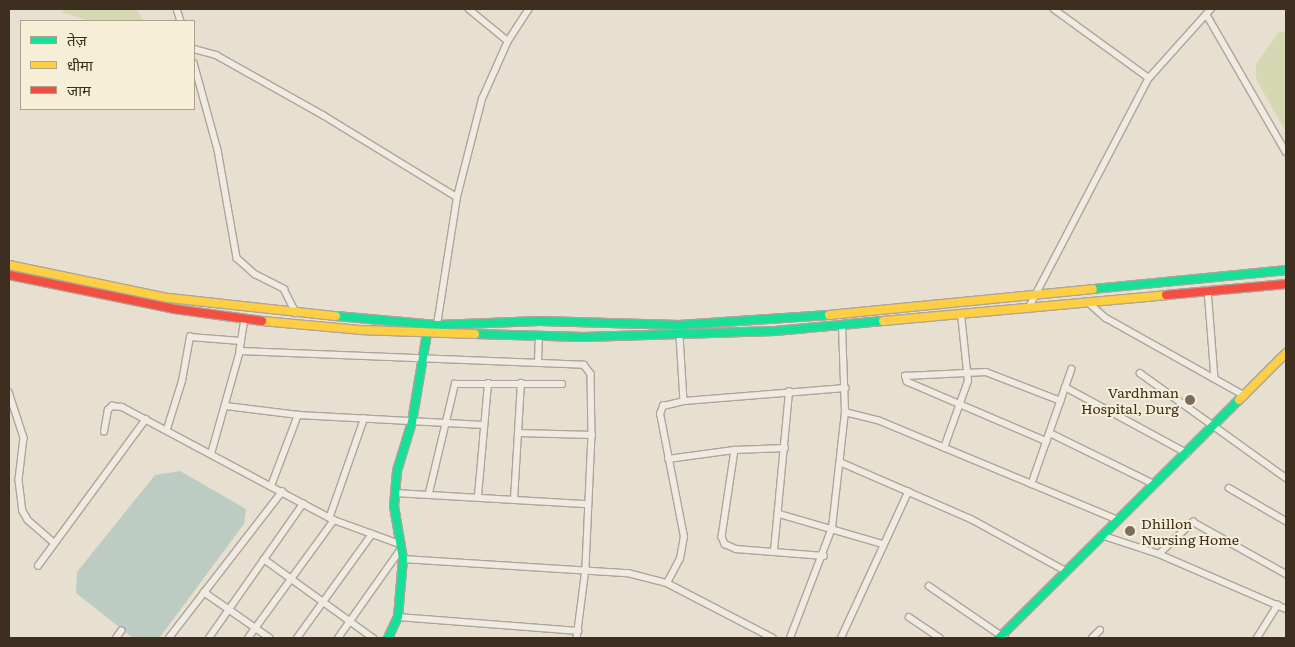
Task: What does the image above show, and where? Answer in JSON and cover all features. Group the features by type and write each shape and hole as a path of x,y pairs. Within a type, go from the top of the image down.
{"main road":[{"path":"9,265 169,298 296,313 437,325 540,321 698,324 839,316 1034,293 1286,270"},
{"path":"9,275 174,309 245,319 427,333 539,336 680,336 842,325 1286,284"},
{"path":"388,638 398,617 403,559 400,547 395,493 397,471 412,422 427,333 437,325"},
{"path":"1002,637 1100,535 1217,425 1286,353"}],"street":[{"path":"469,9 508,41"},
{"path":"477,15 481,9"},
{"path":"437,325 457,197 482,99 508,41 529,9"},
{"path":"1054,9 1149,78"},
{"path":"1028,309 1034,293 1149,78 1209,12 1286,152"},
{"path":"195,50 216,55 323,115 457,197"},
{"path":"195,68 218,150 237,258 255,274 284,289 296,313"},
{"path":"1208,290 1215,379"},
{"path":"1088,301 1106,318 1244,396"},
{"path":"944,448 961,405 968,381 962,314"},
{"path":"211,454 240,351 245,319"},
{"path":"790,638 824,556 832,528 846,412 842,325"},
{"path":"538,359 539,336"},
{"path":"680,336 684,401"},
{"path":"167,429 182,381 190,337 241,341"},
{"path":"240,351 381,359 423,357 538,359 577,363 588,369 591,374 592,435 586,569 577,638"},
{"path":"1032,484 1072,369"},
{"path":"1047,442 904,378 907,375 966,371 1004,377 1061,401"},
{"path":"1140,374 1217,425 1261,462 1286,478"},
{"path":"478,496 488,383"},
{"path":"514,500 521,383"},
{"path":"429,493 455,384 562,384"},
{"path":"1065,387 1187,453"},
{"path":"665,583 680,559 684,537 668,459 661,410 667,404 684,401 844,388"},
{"path":"9,392 24,438 19,480 23,511 28,520 54,543"},
{"path":"774,552 785,448 788,392"},
{"path":"104,432 105,416 112,406 122,407 167,429 304,504 400,547 351,622 338,638"},
{"path":"226,406 298,415 364,420 484,425"},
{"path":"846,412 878,420 1118,520"},
{"path":"271,486 298,415"},
{"path":"38,566 146,419"},
{"path":"248,638 332,518 364,420"},
{"path":"519,433 592,435"},
{"path":"1050,433 1154,484"},
{"path":"668,459 735,450 785,448"},
{"path":"735,450 723,541 736,550 824,556"},
{"path":"840,462 971,519 1066,571"},
{"path":"1229,488 1286,521"},
{"path":"169,638 282,492"},
{"path":"841,638 908,492"},
{"path":"395,493 429,493 588,504"},
{"path":"209,638 304,504"},
{"path":"779,514 883,544"},
{"path":"1159,554 1193,522 1286,574"},
{"path":"297,638 372,534"},
{"path":"1100,535 1159,554 1286,608"},
{"path":"264,559 373,638"},
{"path":"403,559 586,569 653,579 665,583 761,635 773,638"},
{"path":"929,586 1002,637"},
{"path":"204,592 270,638"},
{"path":"1257,638 1278,605"},
{"path":"398,617 578,631"},
{"path":"909,617 940,638"},
{"path":"1092,638 1100,630"},
{"path":"116,638 121,631"}],"green space":[{"path":"64,9 137,9 142,20 86,20 62,12"},
{"path":"1279,32 1286,32 1286,132 1256,79 1256,64"}],"shaded area":[{"path":"180,471 246,509 244,524 160,637 133,638 76,593 77,572 155,475"}],"traffic: fast":[{"path":"1093,289 1286,270"},
{"path":"336,316 437,325 540,321 679,325 829,315"},
{"path":"475,334 584,337 775,331 883,321"},
{"path":"388,638 398,617 403,559 394,506 397,471 412,422 427,333 432,329"},
{"path":"999,638 1239,400"}],"traffic: slow":[{"path":"9,265 169,298 336,316"},
{"path":"829,315 1093,289"},
{"path":"883,321 1166,295"},
{"path":"262,321 360,330 475,334"},
{"path":"1239,400 1286,353"}],"traffic: jam":[{"path":"9,275 174,309 262,321"},
{"path":"1166,295 1286,284"}],"place":[{"name":"Vardhman Hospital, Durg","path":"1190,400"},
{"name":"Dhillon Nursing Home","path":"1130,531"}]}
